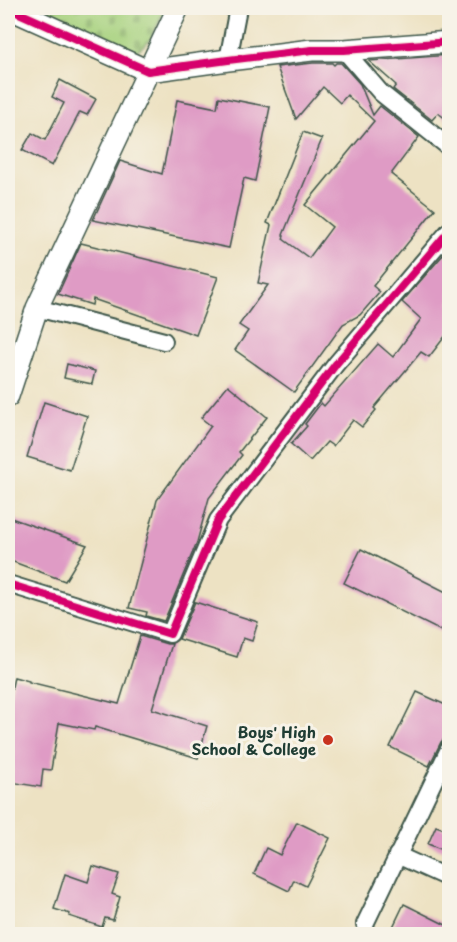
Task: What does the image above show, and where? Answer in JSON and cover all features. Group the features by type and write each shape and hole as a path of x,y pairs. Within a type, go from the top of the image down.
{"street":[{"path":"8,8 148,71 312,50 344,50 450,42"},
{"path":"10,384 37,308 178,8"},
{"path":"228,60 238,8"},
{"path":"344,50 381,93 450,148"},
{"path":"8,584 170,634 218,520 336,364 450,230"},
{"path":"37,308 164,340"},
{"path":"365,924 450,747"},
{"path":"397,855 450,879"}],"green space":[{"path":"38,8 166,8 150,40 134,53"}],"building":[{"path":"450,55 450,122 438,113 432,120 393,89 396,85 369,61"},
{"path":"332,63 334,65 341,63 360,84 373,115 380,106 419,137 391,174 435,209 373,286 380,292 360,315 343,324 294,392 235,350 248,331 239,325 268,285 258,283 271,225 267,223 303,132 322,139 283,235 283,239 309,258 332,227 305,205 374,121 347,95 340,103 323,87 296,119 277,67"},
{"path":"60,80 96,99 87,115 80,112 52,166 22,150 32,133 45,140 64,103 52,97"},
{"path":"219,97 270,107 255,181 244,178 229,248 93,220 120,161 162,174 177,100 217,108"},
{"path":"81,243 218,277 196,335 93,299 92,305 58,294"},
{"path":"450,247 450,330 429,357 421,352 374,408 376,410 362,427 353,420 333,446 327,442 310,461 291,444 307,426 305,424 321,403 324,406 378,344 393,357 421,319 402,302"},
{"path":"67,364 95,371 92,384 64,378"},
{"path":"228,385 267,417 239,452 242,455 209,498 197,542 164,621 146,616 147,612 129,608 157,500 211,426 201,418"},
{"path":"44,402 87,416 70,470 27,457"},
{"path":"8,517 87,545 65,581 8,560"},
{"path":"361,549 450,594 450,624 445,633 344,583"},
{"path":"195,602 258,622 252,641 243,638 237,657 179,639"},
{"path":"140,636 172,644 152,709 207,726 198,758 95,727 94,730 59,723 51,770 43,769 41,787 10,782 13,766 8,765 8,706 14,677 119,704"},
{"path":"417,692 450,707 450,734 441,742 429,766 390,747"},
{"path":"297,822 330,838 306,886 294,880 289,891 254,874 266,848 280,855"},
{"path":"436,826 450,831 450,853 428,844"},
{"path":"93,866 119,874 112,894 120,897 113,920 105,918 102,927 54,909 65,874 88,882"},
{"path":"404,904 450,927 450,934 403,934 392,929"}],"cycle path":[{"path":"8,8 148,71 312,50 344,50 450,42"},
{"path":"8,584 170,634 218,520 336,364 450,230"}],"place":[{"name":"Boys' High School & College","path":"328,740"}]}
